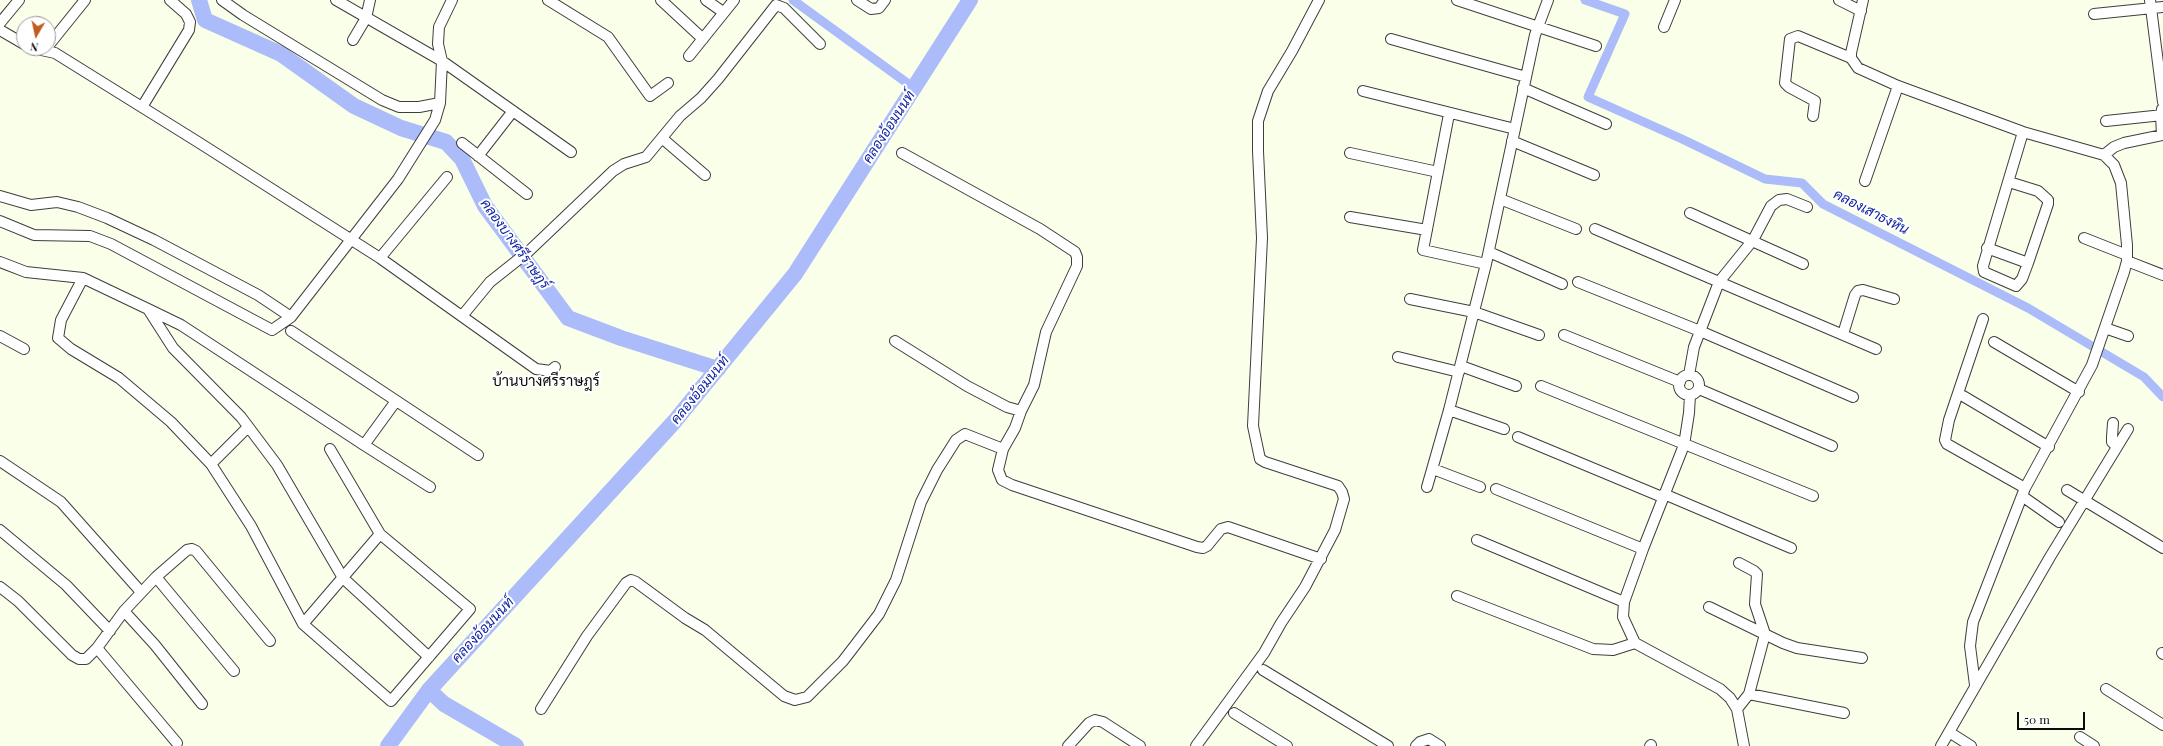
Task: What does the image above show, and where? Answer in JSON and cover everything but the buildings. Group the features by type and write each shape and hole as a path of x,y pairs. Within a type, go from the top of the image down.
{"street":[{"path":"0,23 18,0"},
{"path":"56,36 85,0"},
{"path":"142,107 189,30 190,22 186,14 170,0"},
{"path":"222,0 243,15 382,100 399,107 418,107 440,103"},
{"path":"336,0 442,61 571,152"},
{"path":"353,40 366,18 370,0"},
{"path":"0,221 34,235 90,236 111,244 272,330 291,317 352,240 398,179 435,120 440,103 442,61 438,44 440,27 452,0"},
{"path":"548,0 608,37 650,96 668,83"},
{"path":"661,0 703,39"},
{"path":"706,0 723,12"},
{"path":"690,56 723,12 734,0"},
{"path":"858,0 871,9 879,8 885,0"},
{"path":"1196,746 1264,653 1321,559 1335,530 1344,499 1338,486 1288,470 1260,459 1253,426 1262,244 1258,121 1268,90 1292,51 1319,0"},
{"path":"1457,0 1596,46"},
{"path":"1427,487 1450,410 1489,252 1523,88 1538,26 1548,0"},
{"path":"1664,27 1675,0"},
{"path":"1839,0 1861,11"},
{"path":"1864,0 1851,58 1854,64 1865,73 2023,132 2104,154 2114,165 2121,183 2127,258 2106,328 2092,365 2079,392 2024,492 1974,622 1970,646 1975,685"},
{"path":"2151,4 2160,62 2163,102"},
{"path":"2094,14 2151,4 2163,7"},
{"path":"462,316 490,282 529,251 613,171 624,164 646,158 663,139 680,116 701,98 718,79 776,5 784,8 820,44"},
{"path":"0,30 16,39"},
{"path":"1813,116 1815,101 1789,87 1785,83 1790,39 1798,36 1851,58"},
{"path":"1391,39 1526,77"},
{"path":"56,55 142,107 380,258 536,369 551,371 555,367"},
{"path":"1865,182 1898,86"},
{"path":"1523,88 1606,124"},
{"path":"1363,91 1449,114 1515,129"},
{"path":"478,156 513,111"},
{"path":"2104,154 2114,147 2124,143 2163,135 2162,112 2106,121"},
{"path":"1449,114 1423,250 1486,264"},
{"path":"2009,182 2038,191 2048,200 2048,210 2022,278 2016,286 1984,272 1983,266 1987,248 2009,182 2023,132"},
{"path":"663,139 705,175"},
{"path":"1512,141 1594,175"},
{"path":"462,143 527,194"},
{"path":"902,153 1040,229 1075,252 1077,257 1076,266 1046,332 1034,385 1003,448 998,470 1002,480 1012,485 1197,547 1203,548 1207,546 1222,529 1228,526 1321,559"},
{"path":"1350,153 1438,172"},
{"path":"380,258 447,177"},
{"path":"0,196 31,204 58,202 78,207 107,218 154,240 258,295 291,317"},
{"path":"1500,199 1576,229"},
{"path":"1690,375 1694,347 1719,282 1753,240 1771,206 1779,200 1787,199 1807,207"},
{"path":"1690,213 1753,240 1803,264"},
{"path":"1350,217 1427,230"},
{"path":"1595,229 1876,349"},
{"path":"2084,238 2163,275"},
{"path":"1987,248 2028,263"},
{"path":"1489,252 1562,284"},
{"path":"0,262 26,272 82,278 181,325 430,487"},
{"path":"82,278 60,320 58,338 71,349 119,378 171,422 211,464 251,526 303,624 391,701 470,609 380,534 330,450"},
{"path":"1578,282 1700,331 1853,397"},
{"path":"1843,334 1854,295 1858,291 1863,290 1894,299"},
{"path":"1410,299 1474,312 1539,335"},
{"path":"148,309 173,348 241,417 276,466 343,578 430,657"},
{"path":"1983,319 1949,420 1945,440 1947,444 2024,492 2059,522"},
{"path":"2106,328 2128,336"},
{"path":"291,332 478,455"},
{"path":"1564,335 1680,382"},
{"path":"0,336 24,349"},
{"path":"895,341 967,386 1007,407 1020,411"},
{"path":"1994,342 2079,392"},
{"path":"1398,357 1460,369 1516,386"},
{"path":"1690,395 1680,390 1680,382 1682,378 1690,375 1697,378 1699,381 1699,389"},
{"path":"1541,386 1813,496"},
{"path":"1699,389 1690,395 1684,445 1663,495 1624,602 1623,617 1635,643 1720,689 1730,698 1737,709 1744,746"},
{"path":"1699,389 1832,446"},
{"path":"1963,396 2049,447"},
{"path":"364,444 396,401"},
{"path":"1450,410 1504,429"},
{"path":"2113,423 2112,442 2117,447"},
{"path":"211,464 248,427"},
{"path":"1941,746 1975,685 2128,429"},
{"path":"541,709 587,636 626,583 632,580 685,618 705,630 784,696 795,700 807,697 835,671 879,614 896,580 921,502 937,470 956,440 965,434 1003,448"},
{"path":"1518,437 1791,548"},
{"path":"0,461 61,502 141,592"},
{"path":"1433,469 1480,487"},
{"path":"1496,489 1643,549"},
{"path":"2067,490 2163,548"},
{"path":"0,530 66,585 110,631"},
{"path":"303,624 380,534"},
{"path":"1478,540 1624,602"},
{"path":"0,587 18,601 72,655 79,659 86,659 97,648 124,611 141,592 187,550 192,549 196,551 270,641"},
{"path":"1737,709 1748,694 1765,634 1755,604 1757,574 1739,563"},
{"path":"156,577 234,671"},
{"path":"1457,596 1594,649 1613,650 1635,643"},
{"path":"1709,607 1797,648 1862,658"},
{"path":"124,611 155,645 202,704"},
{"path":"97,648 177,743"},
{"path":"1263,670 1388,746"},
{"path":"2106,689 2163,725"},
{"path":"1748,694 1844,713"},
{"path":"1234,713 1287,746"},
{"path":"1068,746 1089,723 1095,720 1103,722 1140,746"},
{"path":"1949,732 1971,746"},
{"path":"2080,737 2094,746"},
{"path":"1416,746 1420,742 1429,739 1440,746"}],"waterway":[{"name":"คลองบางศรีราษฎร์","path":"199,0 205,20 281,54 354,106 401,128 446,142 462,159 485,206 568,318 621,338 718,369"},
{"path":"793,0 914,88"},
{"name":"คลองอ้อมนนท์","path":"388,746 429,690 674,422 795,274 970,0"},
{"name":"คลองเสาธงหิน","path":"1585,0 1625,14 1588,97 1682,139 1765,179 1802,183 1823,204 2028,308 2144,377 2163,397"},
{"path":"429,690 444,704 516,746"}],"district":[{"name":"บ้านบางศรีราษฎร์","path":"546,381"}]}
